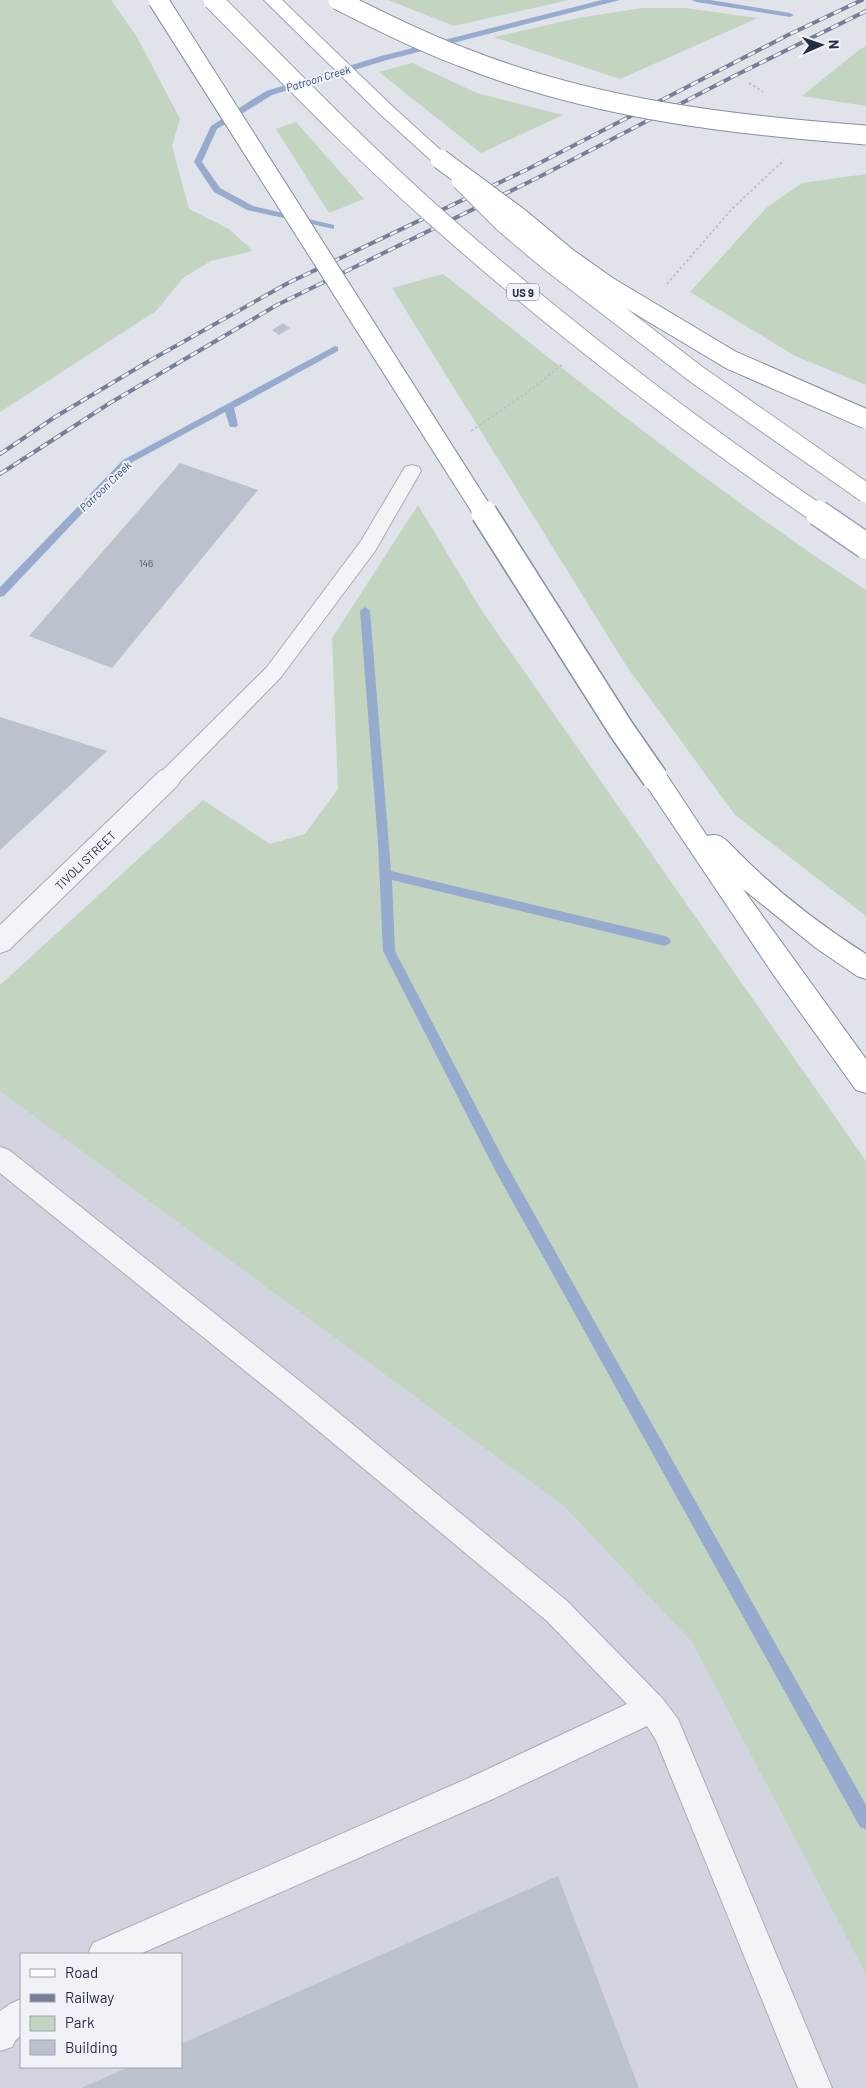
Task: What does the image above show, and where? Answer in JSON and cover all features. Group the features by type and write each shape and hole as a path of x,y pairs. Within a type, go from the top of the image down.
{"main road":[{"path":"158,0 616,721 752,925 813,1012 866,1081"},
{"name":"US 9","path":"213,0 380,166 525,294 672,410 866,546"},
{"path":"272,0 386,110 440,159 505,224 549,261 696,374 866,493"},
{"path":"338,0 376,20 448,52 488,67 578,94 670,114 716,121 866,135"},
{"path":"440,159 608,287 731,360 866,419"},
{"path":"655,778 736,868 836,949 866,968"}],"street":[{"name":"TIVOLI STREET","path":"0,942 169,778"}],"lane":[{"path":"169,778 274,672 368,546 412,471"},
{"path":"0,1158 301,1399 557,1611 652,1708 667,1730 815,2088"},
{"path":"106,1953 484,1787 652,1708"},
{"path":"0,2035 3,2028 20,2016"}],"shaded area":[{"path":"0,1004 682,1590 866,1898 866,2088 0,2088"}],"green space":[{"path":"0,0 111,0 137,37 180,119 172,146 189,209 229,229 253,251 211,261 183,278 156,311 0,412"},
{"path":"388,0 569,0 454,26"},
{"path":"643,8 685,8 758,18 620,79 494,37 583,17"},
{"path":"866,46 866,106 802,96 859,50"},
{"path":"412,63 477,93 563,115 481,153 379,72"},
{"path":"296,122 364,199 329,213 276,129"},
{"path":"866,174 866,385 795,356 690,292 766,208 802,183"},
{"path":"443,274 704,477 866,590 866,916 735,815 627,667 392,288"},
{"path":"418,505 482,611 866,1161 866,1974 692,1642 565,1507 0,1091 0,985 203,800 270,844 305,834 338,789 332,638"}],"building":[{"path":"283,323 290,328 279,335 272,330"},
{"path":"180,463 258,490 112,668 29,636"},
{"path":"0,717 107,751 0,850"},
{"path":"558,1876 639,2088 81,2088 127,2068 182,2068 182,2044"}],"waterway":[{"name":"Patroon Creek","path":"331,227 250,208 217,190 198,162 214,128 269,93 384,58 591,4 616,0"},
{"name":"Patroon Creek","path":"696,0 790,15"},
{"name":"Patroon Creek","path":"0,593 126,462 335,349"},
{"path":"229,407 233,425"},
{"path":"365,611 384,843 389,951 500,1166 866,1821"},
{"path":"386,874 665,941"}],"railway":[{"path":"0,454 55,417 149,361 288,283 528,169 788,35 862,0"},
{"path":"0,474 110,403 277,305 537,178 734,76 866,11"}]}
